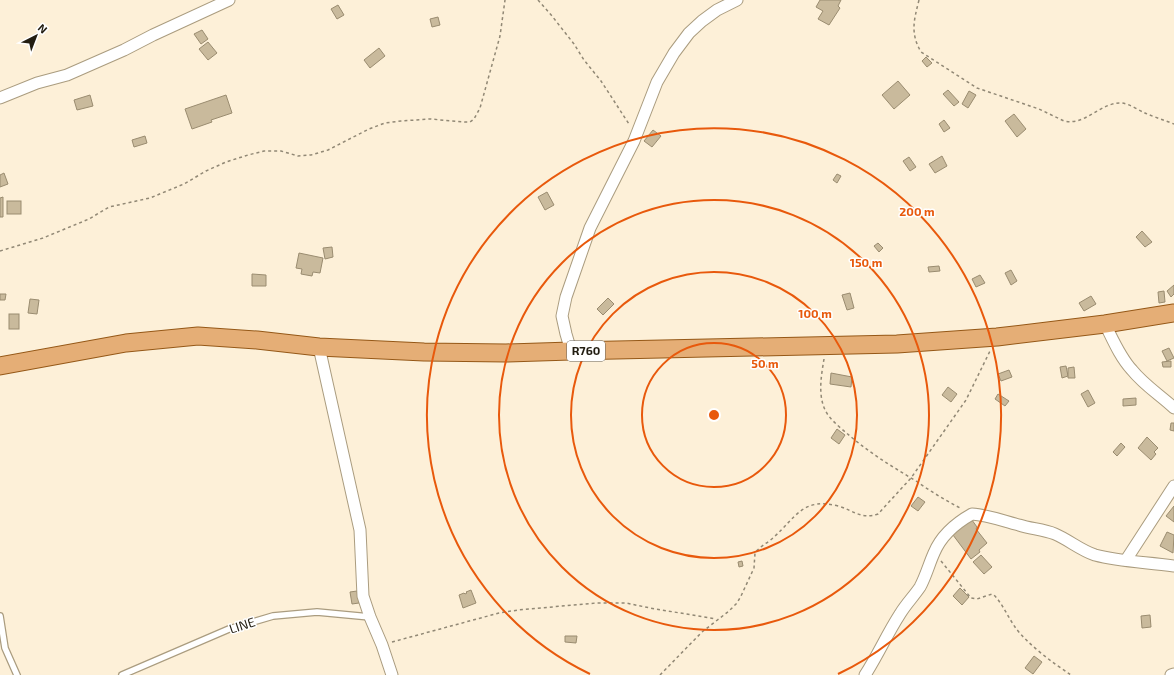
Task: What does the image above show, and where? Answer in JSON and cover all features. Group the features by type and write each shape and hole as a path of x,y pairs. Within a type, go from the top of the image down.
{"main road":[{"name":"R760","path":"0,366 126,343 198,336 257,340 319,347 506,353 897,344 997,337 1106,324 1174,313"}],"street":[{"path":"0,98 37,83 66,75 124,50 230,0"},
{"path":"571,351 562,316 566,297 590,228 636,135 657,82 674,53 689,33 717,10 737,0"},
{"path":"1106,324 1118,350 1131,370 1174,408"},
{"path":"319,347 360,530 363,596 370,617 382,644 392,675"},
{"path":"1126,560 1174,486"},
{"path":"866,675 878,656 889,632 901,612 919,587 934,552 940,542 948,532 972,514 1046,531 1094,554 1174,566"}],"lane":[{"name":"LINE","path":"122,675 229,629 272,616 317,612 370,617"},
{"path":"0,616 5,648 17,675"}],"path":[{"path":"0,251 43,238 88,219 109,207 150,198 184,184 219,165 248,155 264,151 281,151 298,156 311,155 328,150 369,129 385,123 430,119 452,122 470,122 477,114 484,96 501,32 505,0"},
{"path":"538,0 574,44 584,60 601,81 618,105 636,135"},
{"path":"919,0 914,22 914,32 917,45 921,52 977,88 1034,107 1064,121 1076,122 1109,106 1123,103 1174,124"},
{"path":"660,675 702,632 733,607 741,596 754,568 755,553 774,537 796,514 819,503 839,506 856,514 865,516 878,514 911,478 966,400 997,337"},
{"path":"826,345 821,385 823,405 828,416 858,443 885,463 949,502 972,514"},
{"path":"934,552 971,598 977,599 988,594 995,596 1015,628 1034,647 1071,675"},
{"path":"382,644 499,613 581,604 626,603 717,620"}],"building":[{"path":"820,0 841,0 838,6 840,8 829,25 818,19 823,11 816,7"},
{"path":"338,5 344,15 337,19 331,9"},
{"path":"438,17 440,25 432,27 430,19"},
{"path":"202,30 208,39 201,44 194,34"},
{"path":"208,42 217,53 208,60 199,49"},
{"path":"379,48 385,56 370,68 364,60"},
{"path":"926,57 932,63 927,67 922,61"},
{"path":"898,81 910,95 894,109 882,95"},
{"path":"948,90 959,102 954,106 943,94"},
{"path":"969,91 976,95 968,108 962,104"},
{"path":"90,95 93,106 77,110 74,100"},
{"path":"226,95 232,113 211,120 212,122 192,129 185,109"},
{"path":"1014,114 1026,129 1017,137 1005,121"},
{"path":"944,120 950,128 944,132 939,124"},
{"path":"653,130 661,136 652,147 644,141"},
{"path":"145,136 147,143 134,147 132,140"},
{"path":"942,156 947,166 935,173 929,164"},
{"path":"909,157 916,167 910,171 903,161"},
{"path":"4,173 8,184 0,187 0,175"},
{"path":"837,174 841,176 837,183 833,180"},
{"path":"547,192 554,205 545,210 538,197"},
{"path":"3,197 3,217 0,217 0,198"},
{"path":"7,201 21,201 21,214 7,214"},
{"path":"1142,231 1152,242 1145,247 1136,237"},
{"path":"878,243 883,248 879,252 874,246"},
{"path":"332,247 333,257 325,259 323,248"},
{"path":"299,253 323,258 320,273 313,272 312,276 301,274 302,269 296,268"},
{"path":"939,266 940,271 929,272 928,267"},
{"path":"1011,270 1017,281 1011,285 1005,273"},
{"path":"252,274 266,275 266,286 252,286"},
{"path":"980,275 985,283 976,287 972,279"},
{"path":"1174,285 1174,294 1171,297 1167,291"},
{"path":"1164,291 1165,302 1159,303 1158,292"},
{"path":"850,293 854,308 847,310 842,295"},
{"path":"0,294 6,294 5,300 0,300"},
{"path":"1091,296 1096,304 1084,311 1079,303"},
{"path":"608,298 614,304 603,315 597,309"},
{"path":"30,299 39,300 37,314 28,313"},
{"path":"9,314 19,314 19,329 9,329"},
{"path":"1169,348 1174,358 1167,361 1162,351"},
{"path":"1171,361 1171,367 1163,367 1162,362"},
{"path":"1066,366 1068,376 1062,378 1060,367"},
{"path":"1074,367 1075,378 1068,378 1068,368"},
{"path":"1009,370 1012,377 1001,381 998,374"},
{"path":"831,373 852,377 851,387 830,384"},
{"path":"948,387 957,394 951,402 942,395"},
{"path":"1088,390 1095,403 1088,407 1081,394"},
{"path":"998,394 1009,401 1005,406 995,399"},
{"path":"1136,398 1136,405 1123,406 1123,399"},
{"path":"1171,423 1174,423 1174,431 1170,430"},
{"path":"837,429 845,435 839,444 831,438"},
{"path":"1147,437 1158,448 1154,452 1156,454 1151,460 1138,448"},
{"path":"1121,443 1125,447 1117,456 1113,452"},
{"path":"918,497 925,502 918,511 911,506"},
{"path":"1174,506 1174,522 1166,516"},
{"path":"969,516 977,527 976,529 987,543 979,550 980,552 971,559 950,531"},
{"path":"1167,532 1174,535 1173,553 1160,546"},
{"path":"981,555 992,567 984,574 973,562"},
{"path":"742,561 743,566 739,567 738,562"},
{"path":"960,588 969,597 962,605 953,596"},
{"path":"471,590 476,603 463,608 459,595 465,594"},
{"path":"357,591 359,603 352,604 350,592"},
{"path":"1150,615 1151,627 1142,628 1141,616"},
{"path":"565,636 577,636 576,643 565,642"},
{"path":"1034,656 1042,662 1033,674 1025,668"}]}
